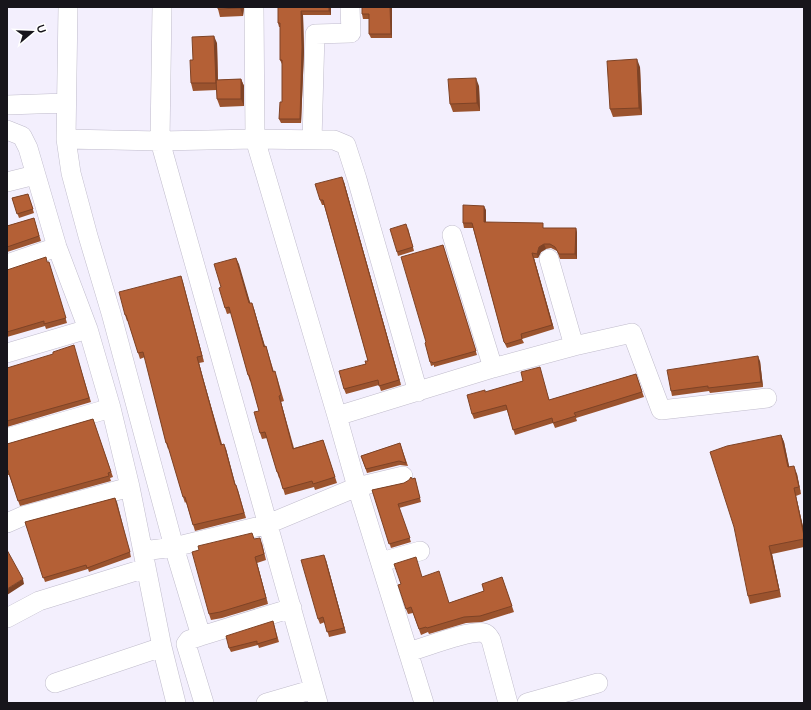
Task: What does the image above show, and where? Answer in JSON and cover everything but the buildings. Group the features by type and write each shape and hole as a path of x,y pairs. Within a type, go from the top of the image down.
{"street":[{"path":"68,7 66,139 71,173 111,313 174,547 201,636"},
{"path":"162,7 160,141 316,696 266,703"},
{"path":"254,7 255,139 338,416 357,487 424,703"},
{"path":"312,140 315,34 351,33 350,7"},
{"path":"7,105 66,103"},
{"path":"7,130 22,136 28,148 57,247 88,329 111,408 130,487 162,647 176,703"},
{"path":"66,139 160,141 255,139 334,140 346,145 418,392"},
{"path":"7,182 35,175"},
{"path":"452,235 492,368"},
{"path":"7,264 57,247"},
{"path":"549,259 574,346"},
{"path":"7,353 88,329"},
{"path":"338,416 492,368 574,346 632,333 661,410 767,398"},
{"path":"7,438 111,408"},
{"path":"7,618 39,601 174,547 268,524 357,487 403,476"},
{"path":"8,521 130,487"},
{"path":"381,562 420,551"},
{"path":"204,703 186,644 189,640 292,608"},
{"path":"408,652 475,633 485,634 491,640 508,703"},
{"path":"55,682 162,647"},
{"path":"527,703 598,683"}]}
